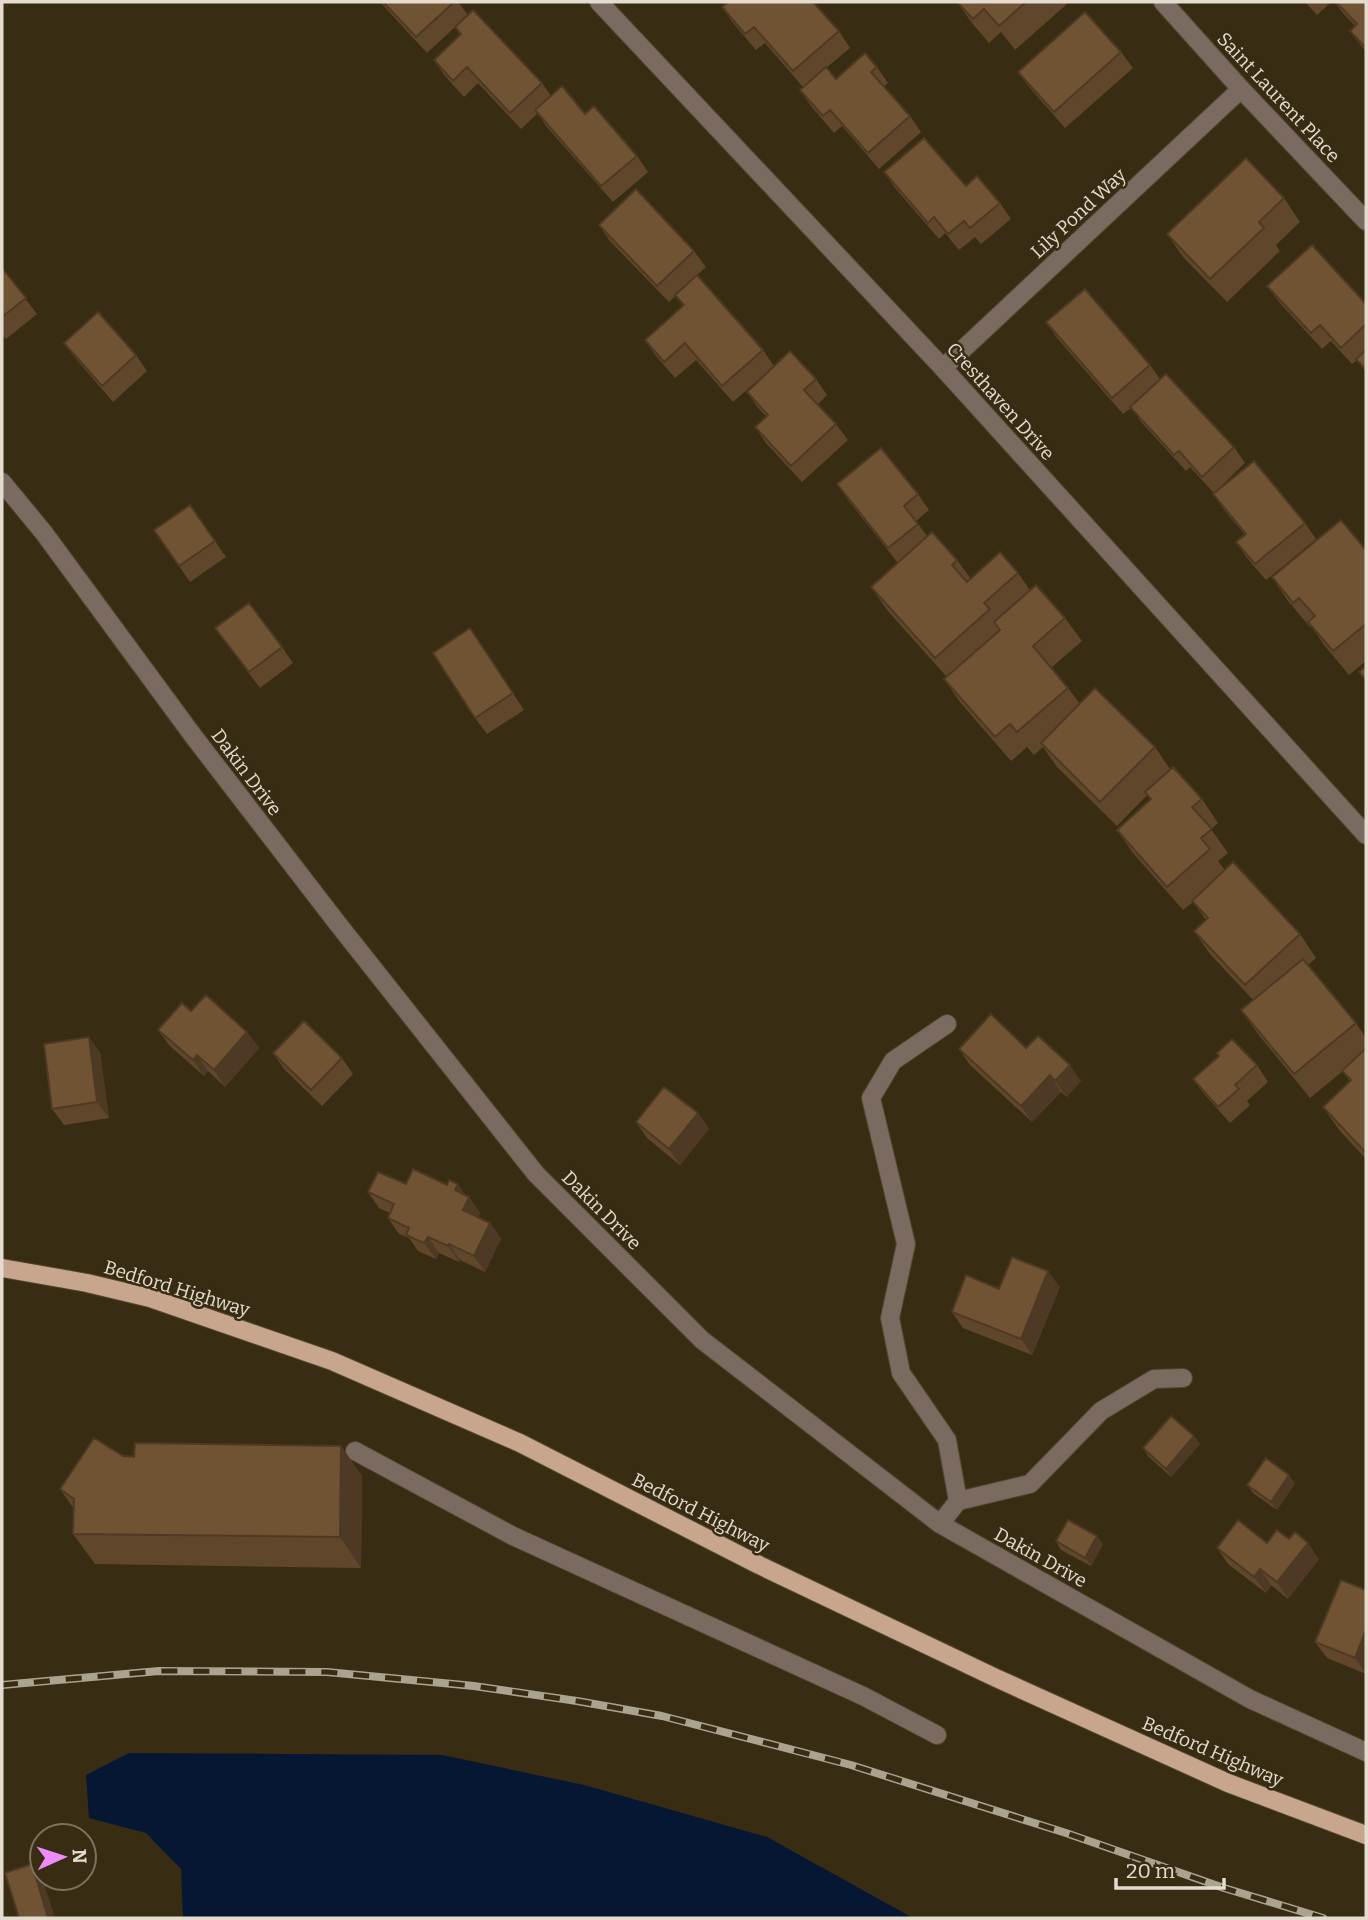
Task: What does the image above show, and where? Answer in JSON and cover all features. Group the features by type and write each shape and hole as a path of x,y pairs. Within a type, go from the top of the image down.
{"main road":[{"name":"Bedford Highway","path":"2,1268 87,1283 150,1298 332,1361 520,1443 759,1565 1020,1689 1228,1783 1366,1835"}],"street":[{"name":"Cresthaven Drive","path":"599,2 943,368 1366,835"},
{"name":"Saint Laurent Place","path":"1163,2 1366,221"},
{"name":"Lily Pond Way","path":"943,368 1241,89"},
{"name":"Dakin Drive","path":"2,482 44,533 194,737 338,924 536,1174 702,1340 940,1524 1250,1699 1366,1752"},
{"path":"947,1024 893,1061 871,1098 906,1244 890,1318 901,1373 947,1440 958,1501"},
{"path":"940,1524 958,1501 1030,1484 1101,1411 1154,1379 1183,1378"},
{"path":"355,1451 513,1535 863,1696 937,1735"}],"water":[{"path":"129,1753 442,1755 584,1785 767,1837 913,1918 183,1918 181,1869 146,1833 89,1818 86,1775"}],"building":[{"path":"383,2 454,2 416,37"},
{"path":"728,2 813,2 839,31 793,71 754,27 745,34 722,7"},
{"path":"957,2 1026,2 999,26 984,9 973,19"},
{"path":"1336,2 1366,2 1366,48 1350,31 1357,24"},
{"path":"473,10 542,83 510,113 467,67 453,81 434,60 461,34 455,27"},
{"path":"1085,12 1121,52 1054,112 1018,72"},
{"path":"865,53 877,67 871,72 910,116 868,153 830,110 823,116 800,90 826,67 836,79"},
{"path":"562,86 585,114 594,106 637,156 601,186 535,110"},
{"path":"924,138 966,186 977,176 1000,203 970,228 964,221 948,234 934,217 928,223 884,172"},
{"path":"1246,158 1284,198 1259,222 1264,228 1210,279 1167,234"},
{"path":"636,189 694,251 657,286 599,225"},
{"path":"1312,245 1366,304 1366,324 1341,348 1320,325 1311,333 1267,286"},
{"path":"2,268 26,298 2,317"},
{"path":"697,275 763,350 722,386 685,343 664,362 645,340 684,305 675,295"},
{"path":"1085,289 1150,365 1112,398 1046,322"},
{"path":"98,312 136,355 102,386 64,343"},
{"path":"1366,350 1366,370 1356,359"},
{"path":"790,351 816,379 804,390 836,424 791,466 755,427 768,415 747,392"},
{"path":"1166,374 1234,447 1202,477 1179,451 1174,455 1130,407"},
{"path":"881,448 918,494 904,506 918,524 888,548 837,484"},
{"path":"1254,461 1305,523 1255,564 1236,542 1246,534 1213,494"},
{"path":"190,505 215,541 179,566 154,530"},
{"path":"1341,520 1366,550 1366,624 1333,651 1308,622 1315,616 1299,598 1293,603 1272,577"},
{"path":"932,532 957,560 952,565 967,582 1000,552 1018,573 984,603 990,609 935,658 871,587"},
{"path":"1036,585 1065,618 1033,646 1068,688 1017,732 1010,724 995,737 944,679 1000,630 994,622"},
{"path":"249,603 282,647 249,672 215,628"},
{"path":"470,628 513,693 475,718 433,653"},
{"path":"1366,666 1366,680 1359,672"},
{"path":"1095,688 1155,747 1100,802 1041,743"},
{"path":"1173,767 1202,799 1192,807 1212,829 1201,838 1210,849 1167,887 1117,830 1151,799 1145,792"},
{"path":"1233,862 1300,934 1245,985 1194,931 1208,918 1192,901"},
{"path":"1303,959 1356,1023 1294,1074 1241,1010"},
{"path":"206,995 247,1032 214,1070 197,1055 193,1060 158,1030 182,1003 191,1011"},
{"path":"991,1014 1026,1048 1038,1036 1070,1065 1055,1081 1050,1075 1021,1106 959,1049"},
{"path":"304,1021 342,1058 311,1090 273,1053"},
{"path":"89,1037 97,1102 52,1109 44,1044"},
{"path":"1232,1039 1257,1065 1235,1085 1239,1089 1218,1107 1193,1079 1219,1056 1217,1053"},
{"path":"1366,1048 1366,1153 1323,1107 1351,1080 1342,1071"},
{"path":"664,1087 698,1113 669,1149 636,1122"},
{"path":"413,1169 447,1185 449,1180 458,1184 455,1190 469,1197 463,1210 490,1223 474,1256 428,1237 424,1243 406,1235 409,1228 388,1218 394,1204 368,1192 378,1172 406,1184"},
{"path":"1012,1257 1048,1271 1021,1339 952,1312 966,1275 999,1289"},
{"path":"1171,1416 1194,1436 1166,1469 1143,1448"},
{"path":"94,1438 123,1456 134,1457 135,1443 341,1446 340,1537 73,1534 74,1499 60,1489"},
{"path":"1266,1458 1289,1475 1271,1502 1247,1485"},
{"path":"1068,1520 1097,1536 1085,1558 1056,1541"},
{"path":"1238,1520 1267,1543 1277,1530 1289,1539 1295,1532 1308,1543 1277,1582 1260,1569 1254,1577 1217,1548"},
{"path":"1341,1580 1366,1590 1366,1630 1355,1658 1315,1642"},
{"path":"28,1865 28,1892 40,1892 48,1918 19,1918 5,1873"}],"railway":[{"path":"2,1685 159,1671 327,1672 474,1686 577,1701 662,1716 851,1765 1323,1918"}]}
